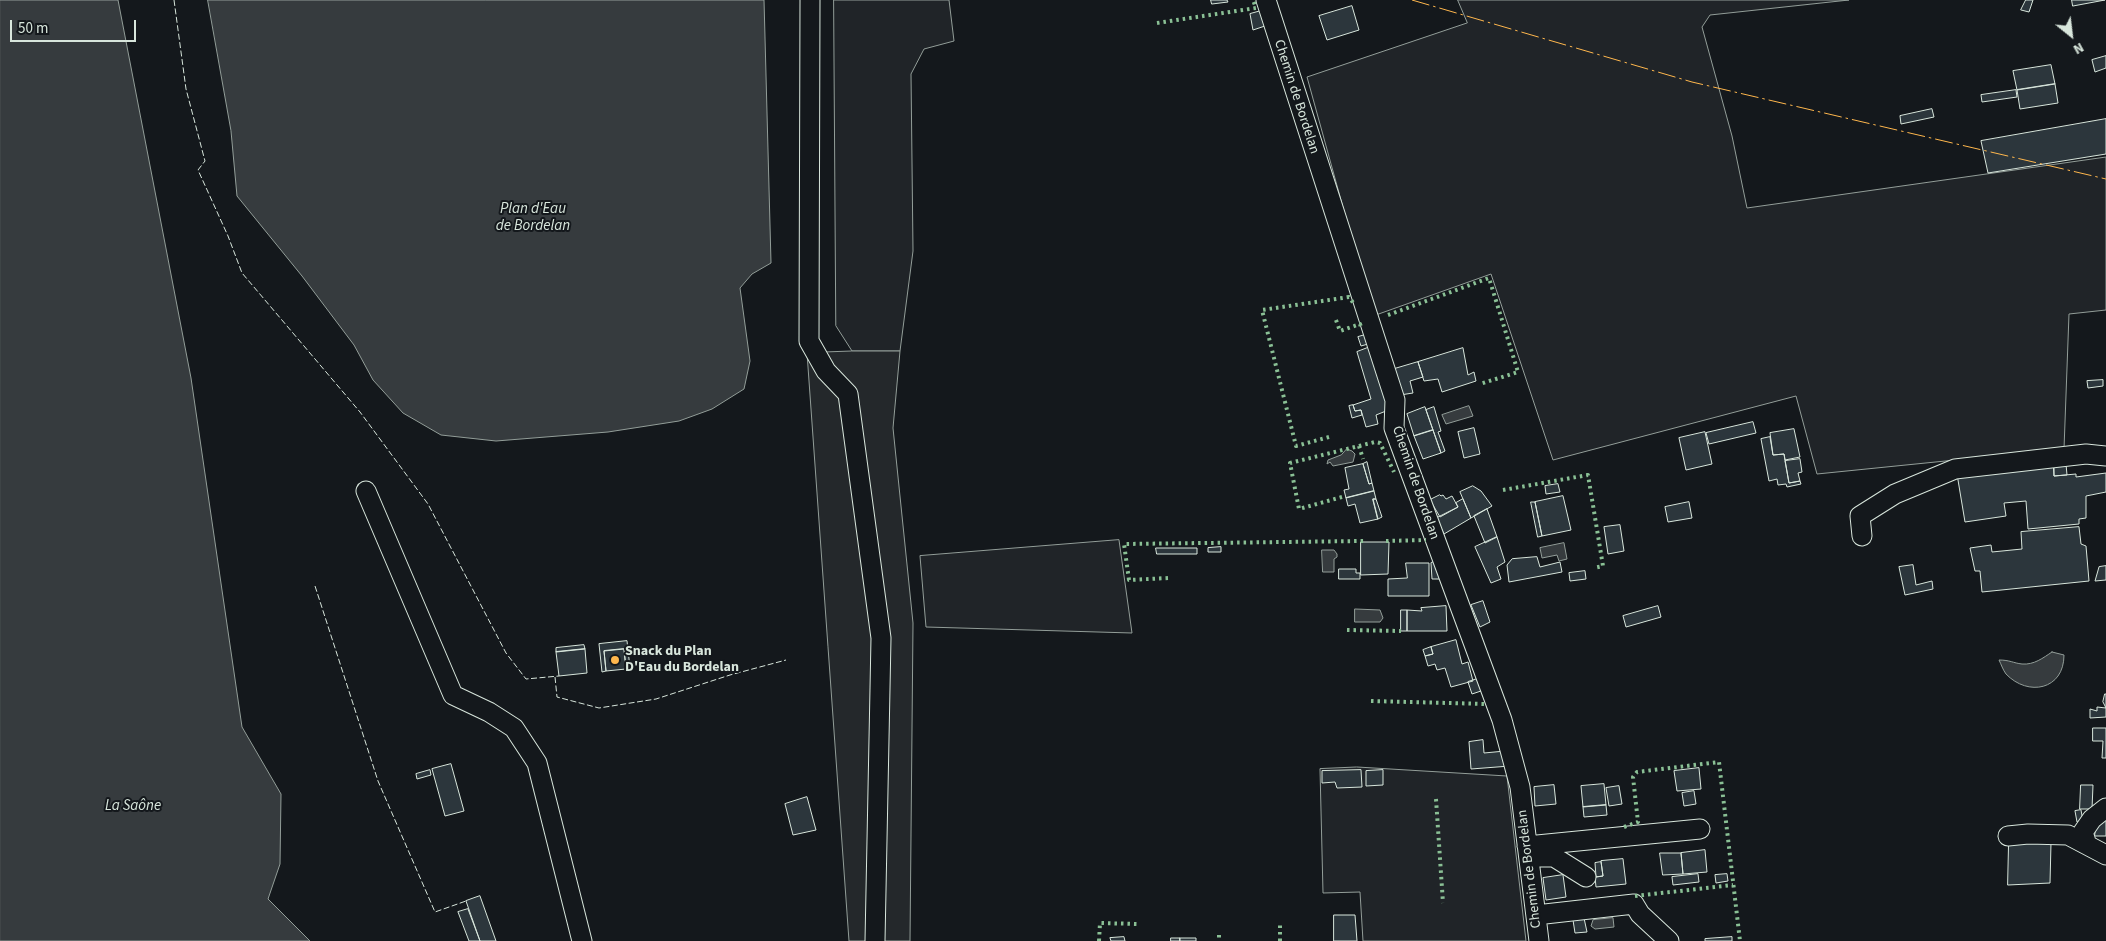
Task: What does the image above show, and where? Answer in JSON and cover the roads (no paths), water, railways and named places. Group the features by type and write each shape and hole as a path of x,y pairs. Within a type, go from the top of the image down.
{"street":[{"path":"810,0 809,341 826,371 848,394 881,638 876,941"},
{"name":"Chemin de Bordelan","path":"1266,0 1395,400 1394,428 1502,720 1520,787 1539,941"},
{"path":"1862,536 1860,516 1895,494 1954,468 2086,454 2106,456"},
{"path":"366,491 453,695 489,712 514,728 537,763 582,941"},
{"path":"2087,845 2083,832 2092,819 2106,808"},
{"path":"1528,851 1700,829"},
{"path":"2008,836 2028,834 2068,835 2106,855"},
{"path":"1528,851 1554,857 1586,877"},
{"path":"1536,915 1634,904 1640,914 1669,941"}],"water":[{"name":"La Saône","path":"0,0 118,0 191,378 242,727 281,794 280,864 268,899 310,941 0,941"},
{"name":"Plan d'Eau de Bordelan","path":"208,0 764,0 771,263 752,274 740,288 750,361 744,389 712,409 679,421 608,432 496,441 441,435 403,413 373,380 354,345 302,276 237,196 231,131"},
{"path":"1469,406 1473,416 1446,424 1442,415"},
{"path":"1347,449 1355,454 1353,462 1333,466 1330,462 1327,464 1328,460 1341,455"},
{"path":"1564,543 1567,559 1559,561 1557,555 1542,558 1540,548"},
{"path":"1322,550 1334,550 1337,554 1337,557 1334,559 1334,572 1323,572"},
{"path":"1355,609 1380,610 1383,618 1380,622 1355,622"},
{"path":"2052,652 2064,655 2062,667 2058,676 2043,686 2024,686 2015,681 2006,674 1999,660 2026,664 2038,661"},
{"path":"1613,918 1614,927 1595,929 1591,926 1593,920"}],"place":[{"name":"Snack du Plan D'Eau du Bordelan","path":"615,660"}]}
